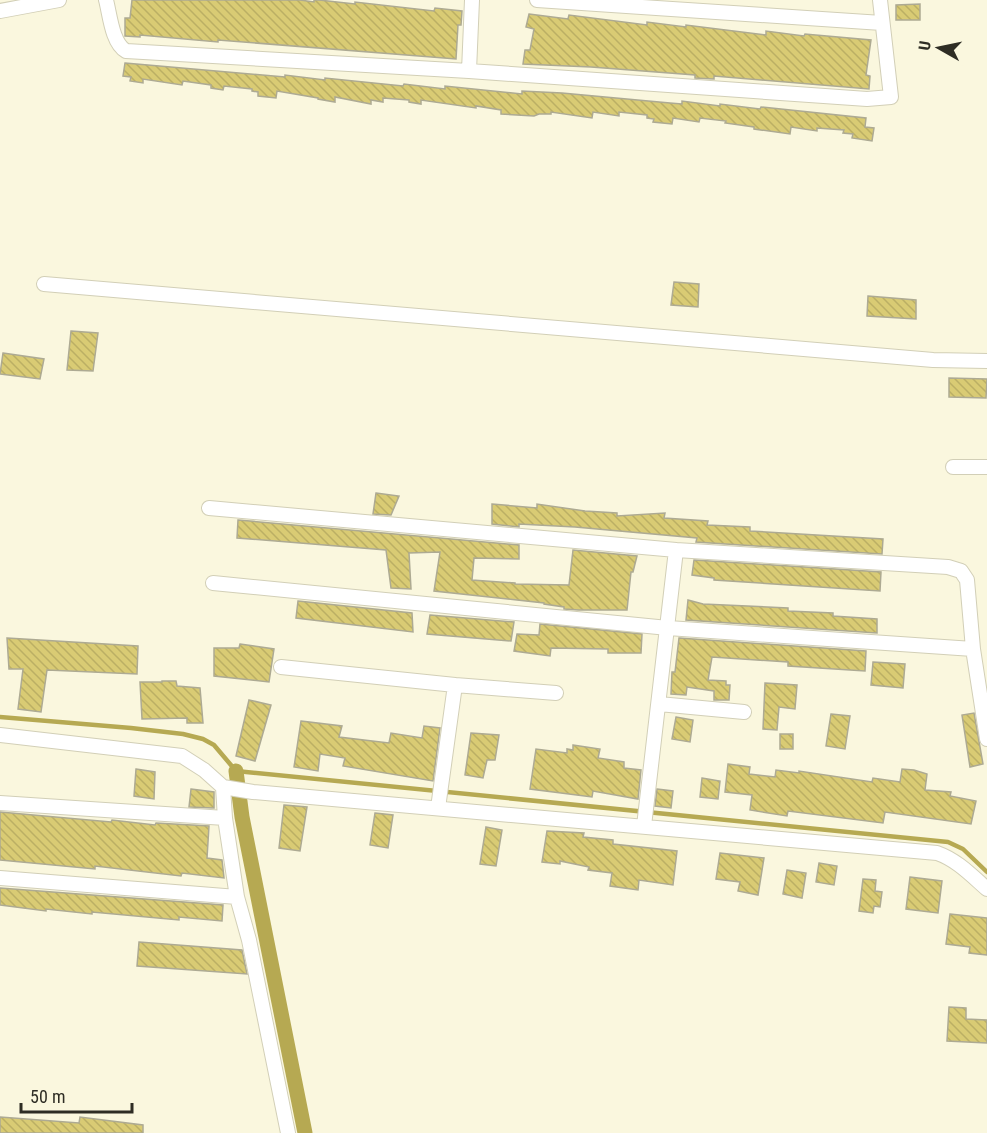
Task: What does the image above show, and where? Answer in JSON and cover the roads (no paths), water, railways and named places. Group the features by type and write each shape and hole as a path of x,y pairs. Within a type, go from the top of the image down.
{"street":[{"path":"0,11 59,0"},
{"path":"105,0 117,41 120,48 126,51 469,71 867,99 891,96 880,0"},
{"path":"469,71 472,0"},
{"path":"537,0 882,23"},
{"path":"44,284 933,360 987,361"},
{"path":"953,468 987,467"},
{"path":"209,508 676,550 948,567 961,571 967,580 973,649 987,739"},
{"path":"646,817 676,550"},
{"path":"213,583 668,628 973,649"},
{"path":"281,667 556,693"},
{"path":"439,800 455,685"},
{"path":"659,704 744,712"},
{"path":"0,735 182,756 229,787 253,792 439,800 646,817 937,854 957,863 987,889"},
{"path":"229,787 225,818 237,897 249,940 288,1133"},
{"path":"0,803 225,818"},
{"path":"0,878 237,897"}],"waterway":[{"path":"0,717 183,734 203,739 214,745 236,771 948,842 963,849 987,872"},
{"path":"236,771 242,817 305,1133"}]}
